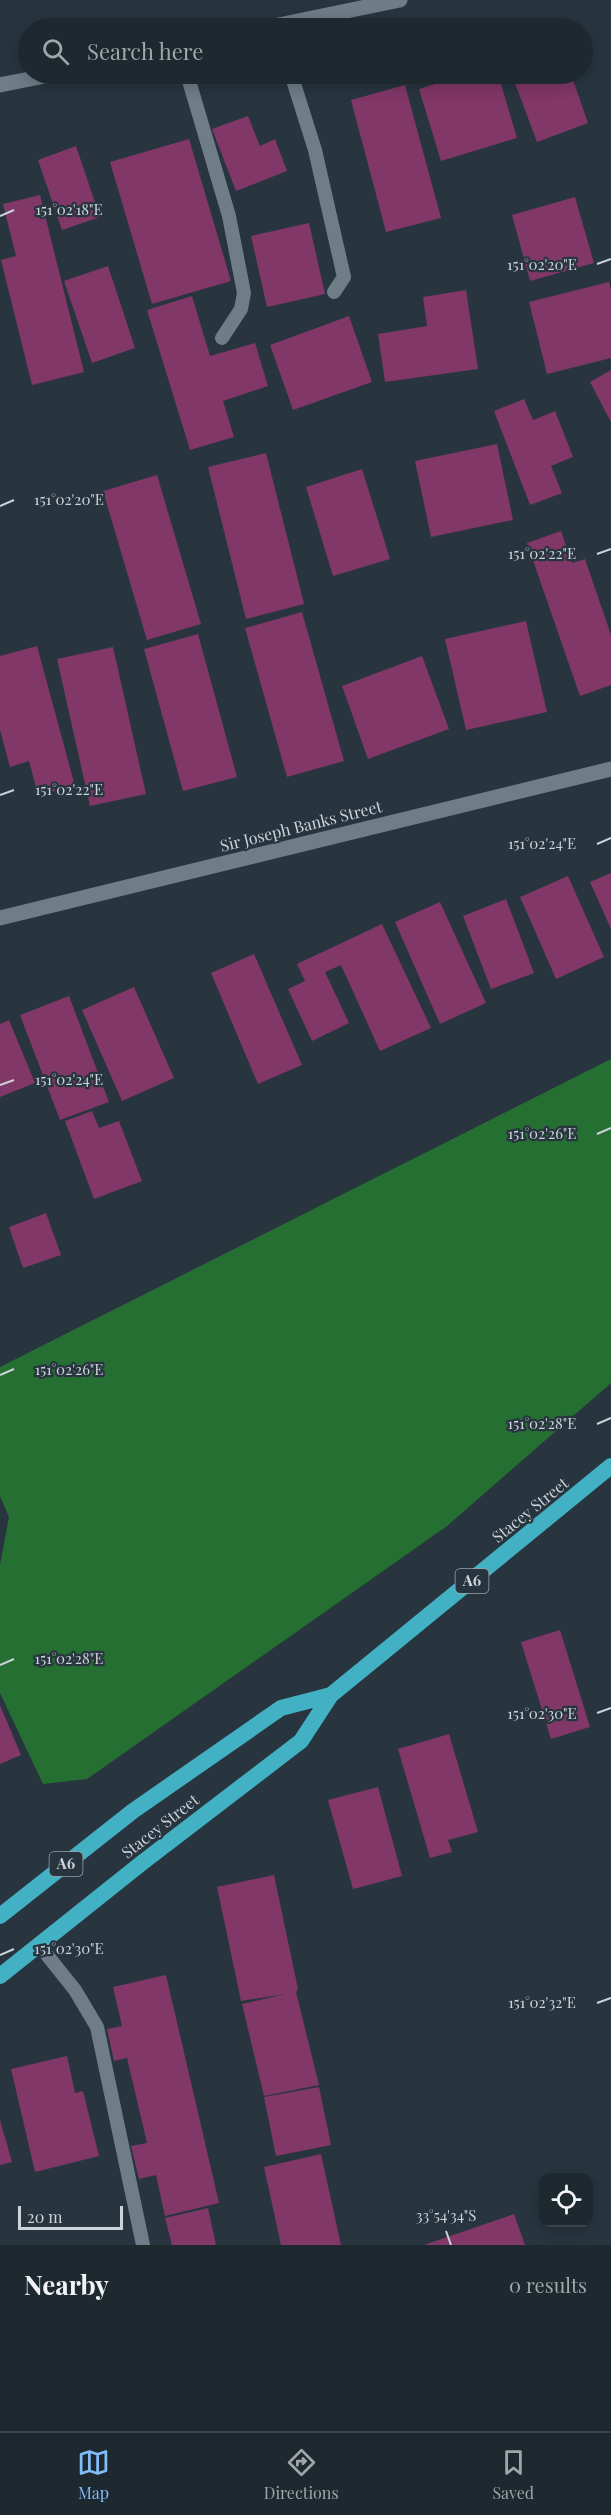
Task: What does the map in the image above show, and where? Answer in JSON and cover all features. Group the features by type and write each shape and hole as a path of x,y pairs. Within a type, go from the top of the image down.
{"highway":[{"name":"Stacey Street","path":"0,1976 301,1741 332,1695 611,1466"},
{"name":"Stacey Street","path":"0,1916 133,1811 281,1708 332,1695"}],"street":[{"path":"318,18 400,0"},
{"path":"0,85 18,81"},
{"name":"Sir Joseph Banks Street","path":"0,918 611,769"}],"lane":[{"path":"190,84 229,216 244,293 242,309 222,338"},
{"path":"294,84 315,150 344,277 334,292"},
{"path":"39,1945 75,1990 97,2027 143,2245"}],"green space":[{"path":"611,1059 611,1383 447,1526 87,1779 43,1784 0,1693 0,1565 9,1517 0,1496 0,1367"}],"building":[{"path":"435,84 501,84 517,138 441,161 419,89"},
{"path":"515,84 574,84 588,123 537,142"},
{"path":"405,85 441,218 386,232 351,100"},
{"path":"248,116 260,146 275,139 287,171 236,191 212,129"},
{"path":"189,139 231,281 152,304 110,162"},
{"path":"76,146 100,217 62,230 38,160"},
{"path":"40,195 84,372 32,385 1,260 16,256 3,204"},
{"path":"575,197 594,263 530,281 512,215"},
{"path":"309,223 325,294 267,307 251,236"},
{"path":"108,266 135,348 92,363 64,281"},
{"path":"609,282 611,358 547,374 529,302"},
{"path":"466,290 478,369 385,382 378,334 427,326 423,297"},
{"path":"192,296 210,356 255,343 268,386 223,401 234,437 190,450 147,310"},
{"path":"349,316 372,382 293,410 270,345"},
{"path":"611,370 611,422 590,382"},
{"path":"524,399 533,420 555,411 573,457 551,466 562,493 530,505 494,411"},
{"path":"497,444 513,520 431,537 415,461"},
{"path":"266,453 304,604 246,619 208,467"},
{"path":"362,469 390,559 333,576 306,487"},
{"path":"157,475 201,624 147,640 103,491"},
{"path":"561,531 572,563 585,559 611,635 611,685 580,696 527,543"},
{"path":"302,612 344,761 287,777 245,628"},
{"path":"526,621 547,712 466,730 445,639"},
{"path":"198,634 237,777 183,791 144,649"},
{"path":"37,646 75,786 38,795 29,761 10,767 0,730 0,656"},
{"path":"113,647 146,794 90,806 57,659"},
{"path":"422,656 449,729 368,759 342,686"},
{"path":"611,873 611,929 590,882"},
{"path":"568,876 604,957 556,979 520,897"},
{"path":"506,899 534,973 491,989 463,916"},
{"path":"440,902 486,1003 440,1024 395,922"},
{"path":"382,924 431,1028 380,1051 341,965 325,972 349,1023 312,1041 288,989 305,981 297,964"},
{"path":"254,954 302,1065 258,1084 211,973"},
{"path":"134,987 174,1078 122,1101 82,1010"},
{"path":"69,996 109,1102 60,1120 20,1015"},
{"path":"9,1020 35,1083 0,1097 0,1024"},
{"path":"92,1111 99,1128 119,1121 142,1181 94,1199 65,1121"},
{"path":"46,1213 61,1255 23,1268 9,1227"},
{"path":"560,1630 590,1727 551,1739 521,1642"},
{"path":"0,1705 21,1755 0,1764"},
{"path":"449,1734 478,1832 448,1840 452,1852 430,1858 398,1749"},
{"path":"378,1787 402,1876 353,1889 328,1800"},
{"path":"274,1875 298,1989 296,1992 319,2085 264,2096 242,2004 285,1994 241,2001 217,1887"},
{"path":"166,1975 219,2203 165,2216 156,2175 139,2179 131,2146 147,2143 127,2058 114,2061 107,2029 122,2026 113,1987"},
{"path":"67,2056 75,2093 83,2091 99,2156 35,2172 11,2069"},
{"path":"319,2087 331,2145 276,2156 264,2097"},
{"path":"0,2120 12,2162 0,2165"},
{"path":"321,2154 341,2245 281,2245 264,2167"},
{"path":"208,2208 216,2245 172,2245 165,2218"},
{"path":"514,2214 525,2245 424,2245"}]}
